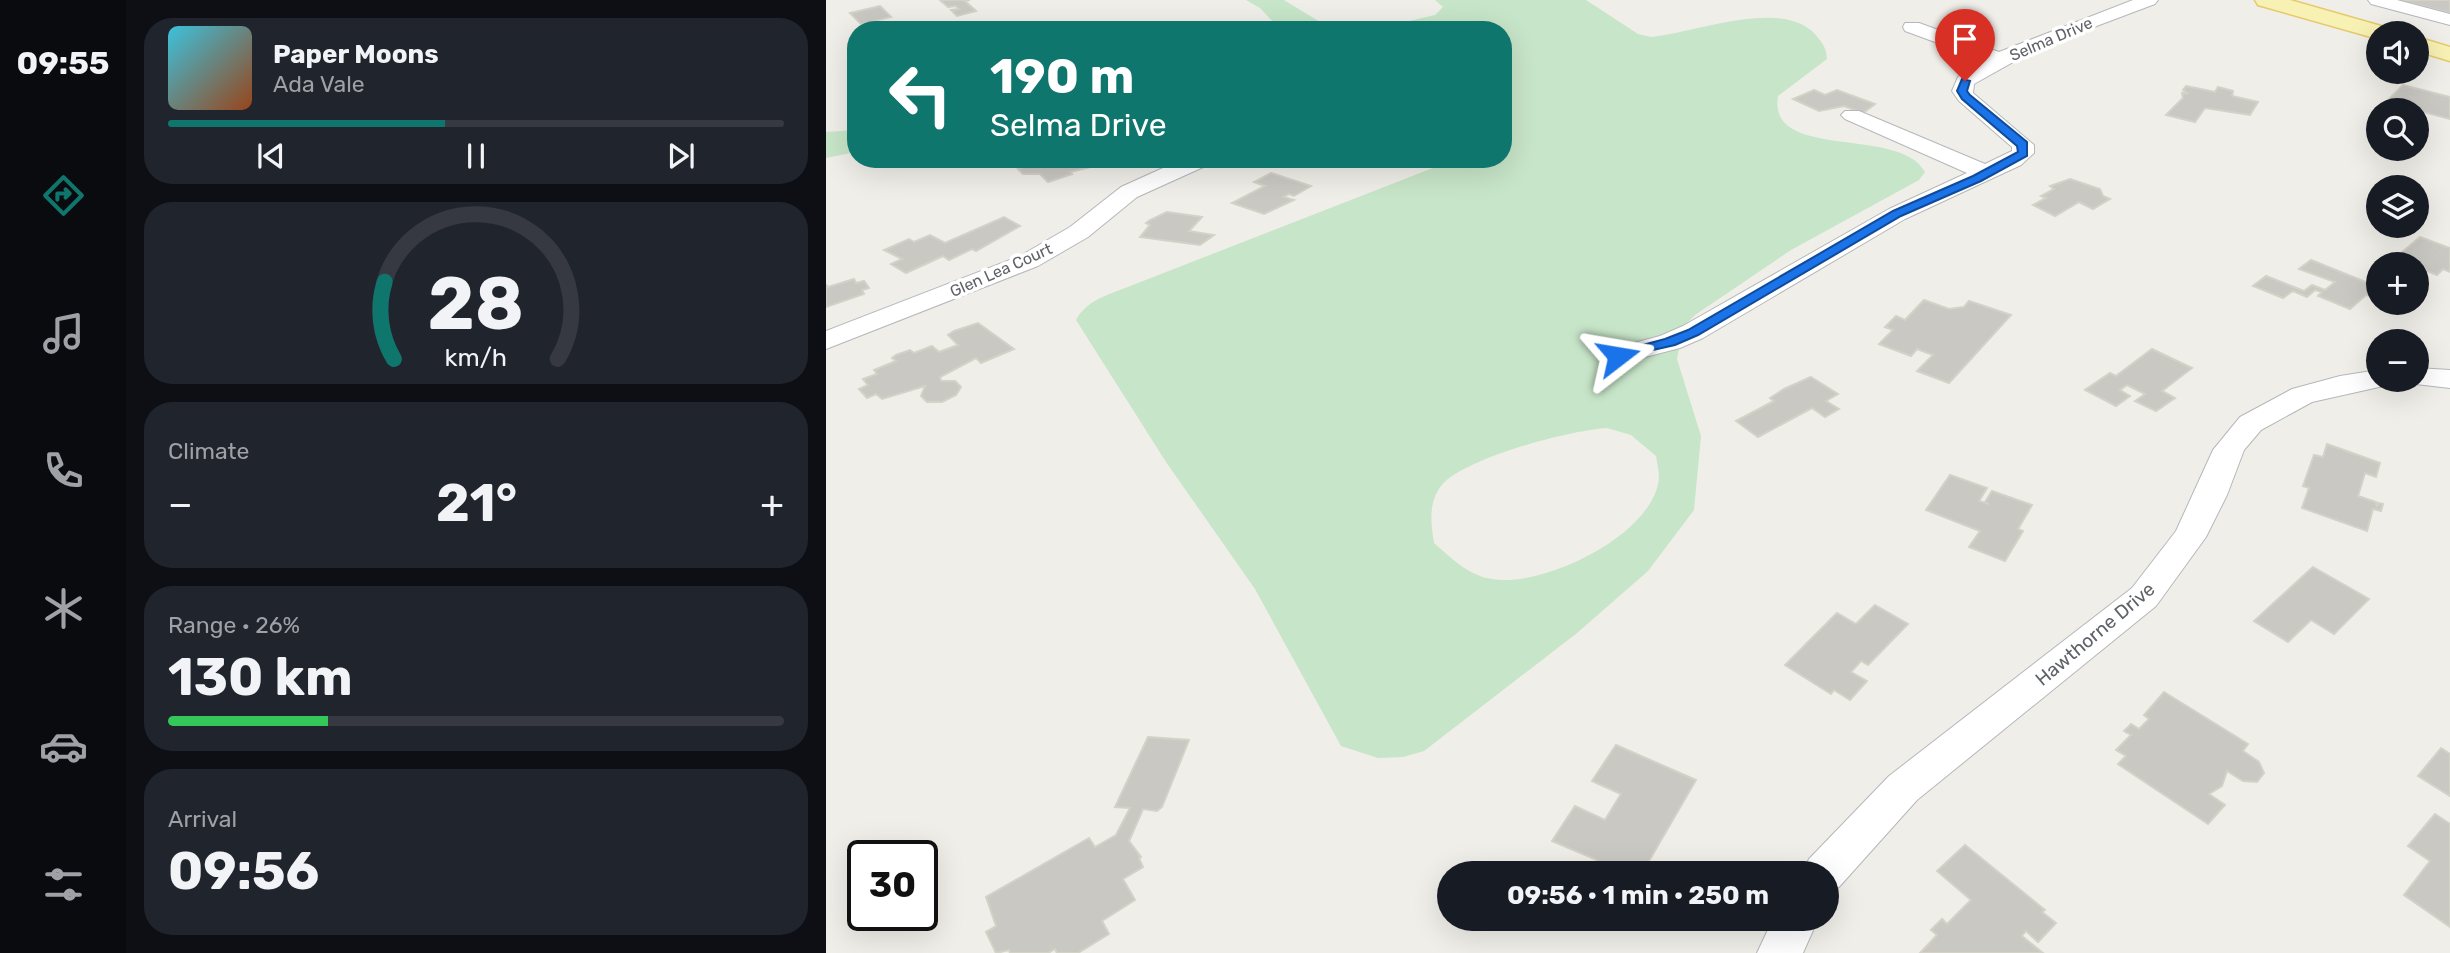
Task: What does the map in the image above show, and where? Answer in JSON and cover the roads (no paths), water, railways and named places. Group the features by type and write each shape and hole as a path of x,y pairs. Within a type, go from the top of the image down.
{"main road":[{"path":"2280,1 2366,29"},
{"path":"2429,47 2448,51"}],"street":[{"name":"Selma Drive","path":"1618,356 1670,342 1693,332 1897,214 2013,160 2023,153 2024,148 1998,122 1965,97 1962,86 1977,72 2002,60 2084,23 2149,0"},
{"path":"2377,0 2450,20"},
{"path":"1912,27 2002,60"},
{"path":"1852,115 1986,173"},
{"name":"Glen Lea Court","path":"826,341 1029,261 1080,232 1129,192 1182,168"},
{"path":"2429,378 2450,379"},
{"name":"Hawthorne Drive","path":"1835,861 1903,789 2144,597 2176,562 2203,511 2224,459 2236,438 2257,418 2285,402 2319,390 2366,381"},
{"path":"1780,953 1790,931"}]}
